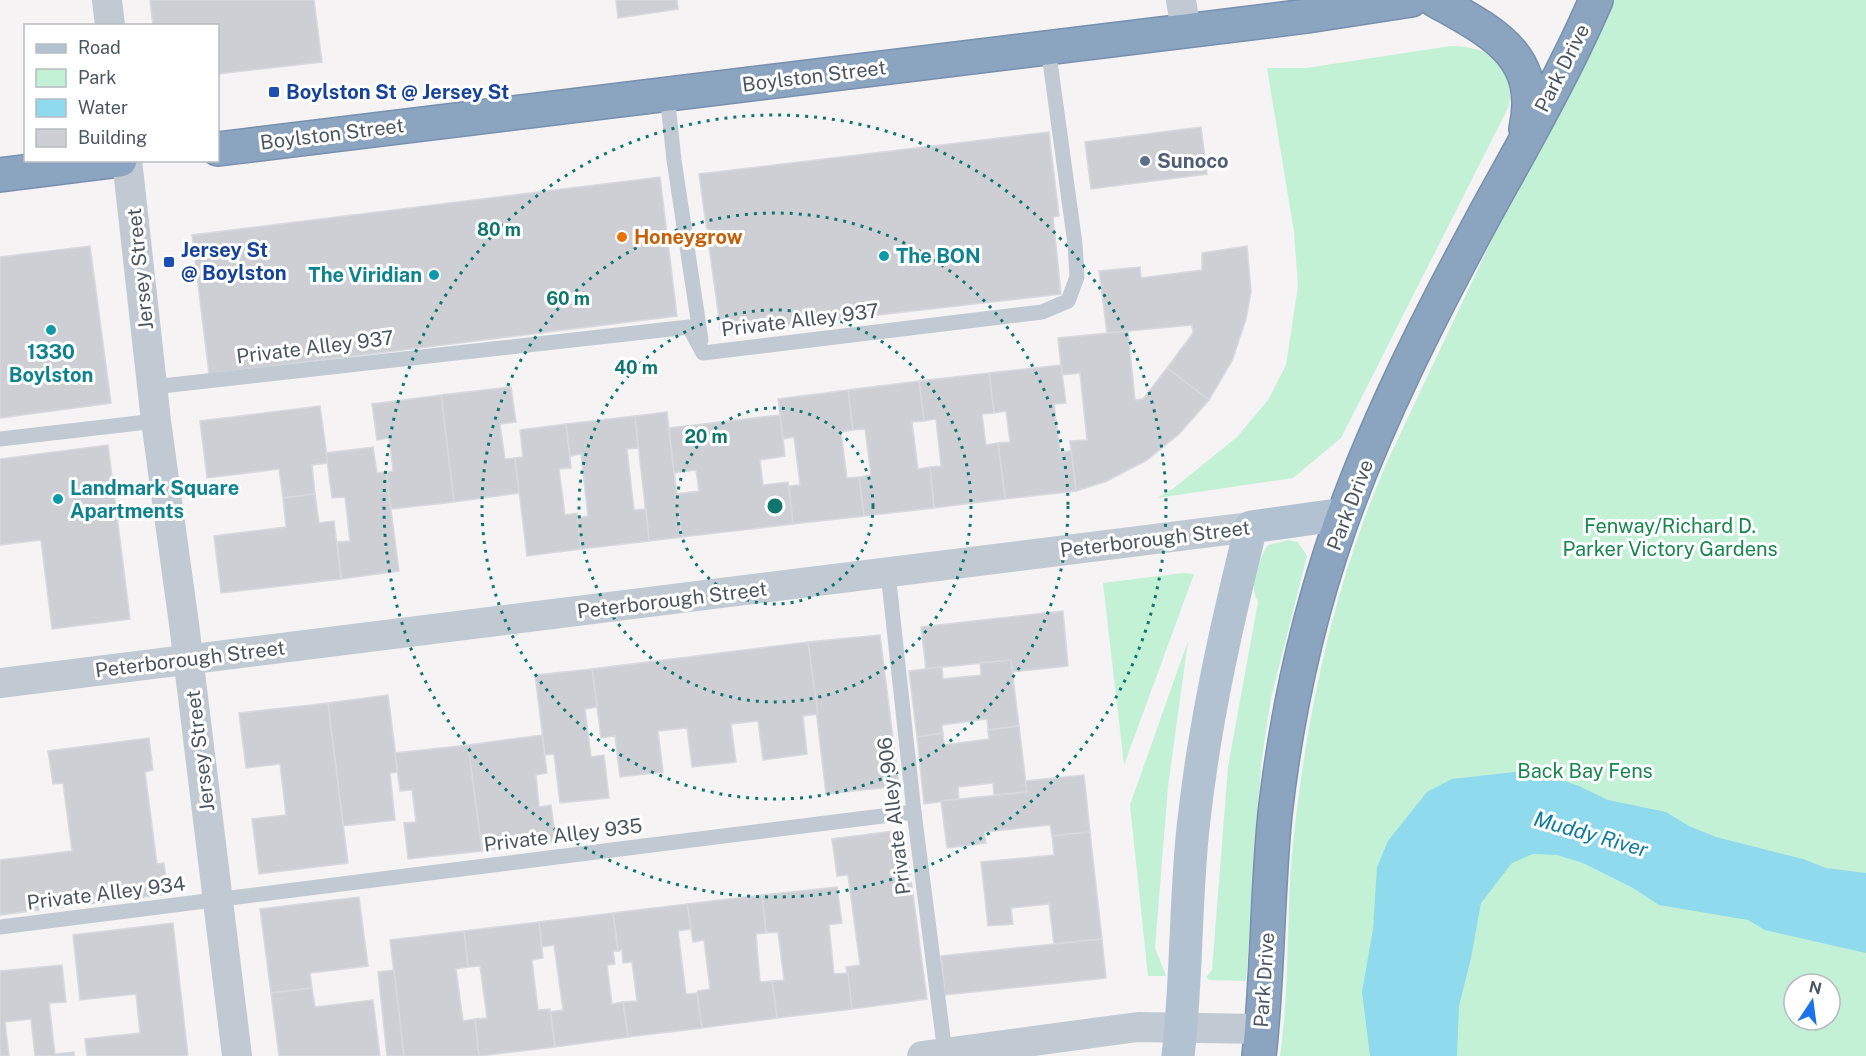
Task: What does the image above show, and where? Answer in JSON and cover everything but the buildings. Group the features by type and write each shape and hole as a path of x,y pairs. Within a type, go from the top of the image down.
{"highway":[{"name":"Boylston Street","path":"219,148 1048,47 1184,15 1411,0"},
{"path":"1435,0 1500,39 1519,61 1527,81 1529,99 1523,146"},
{"name":"Park Drive","path":"1260,1042 1275,814 1288,722 1312,618 1344,514 1405,373 1596,0"},
{"path":"0,175 104,162"}],"main road":[{"name":"Peterborough Street","path":"1251,527 1344,514"},
{"path":"1180,1041 1193,829 1205,730 1224,632 1251,527"}],"street":[{"path":"107,0 110,24"},
{"name":"Jersey Street","path":"127,162 156,420 189,660 237,1056"},
{"name":"Peterborough Street","path":"0,683 1251,527"},
{"path":"933,1055 1138,1027 1180,1041 1260,1042"}],"lane":[{"name":"Private Alley 937","path":"153,387 689,327 703,353 1042,312 1068,301 1077,277 1075,244 1048,47"},
{"path":"667,94 674,160 703,353"},
{"path":"0,439 156,420"},
{"name":"Private Alley 906","path":"888,573 914,812 933,1055"},
{"name":"Private Alley 935","path":"218,900 914,812"},
{"name":"Private Alley 934","path":"0,927 218,900"}],"green space":[{"name":"Back Bay Fens","path":"1605,0 1866,0 1866,1056 1280,1056 1293,843 1306,745 1325,649 1352,554 1387,462"},
{"path":"1451,46 1479,50 1499,61 1506,69 1510,80 1508,108 1341,438 1293,478 1157,498 1174,488 1237,437 1268,400 1286,365 1298,286 1294,232 1267,68 1306,68"},
{"path":"1289,540 1298,542 1307,556 1271,698 1261,765 1246,981 1209,980 1206,977 1212,970 1228,767 1258,602 1255,596 1254,581 1258,565 1268,545"},
{"path":"1183,573 1194,574 1124,765 1103,583"},
{"path":"1188,641 1168,787 1155,948 1166,976 1148,976 1130,805"}],"water":[{"name":"Muddy River","path":"1514,772 1544,774 1579,786 1608,800 1666,812 1689,826 1716,837 1803,859 1826,868 1866,873 1866,953 1765,930 1748,920 1659,905 1633,888 1583,863 1557,855 1533,854 1512,863 1481,903 1459,1006 1457,1056 1370,1056 1362,992 1373,929 1377,867 1388,841 1427,792 1452,779"}],"place":[{"name":"Boylston St @ Jersey St","path":"274,92"},
{"name":"Sunoco","path":"1145,161"},
{"name":"Honeygrow","path":"622,237"},
{"name":"The BON","path":"884,256"},
{"name":"Jersey St @ Boylston","path":"169,262"},
{"name":"The Viridian","path":"434,275"},
{"name":"1330 Boylston","path":"51,330"},
{"name":"Landmark Square Apartments","path":"58,499"}],"park label":[{"name":"Fenway/Richard D. Parker Victory Gardens","path":"1670,538"}]}
